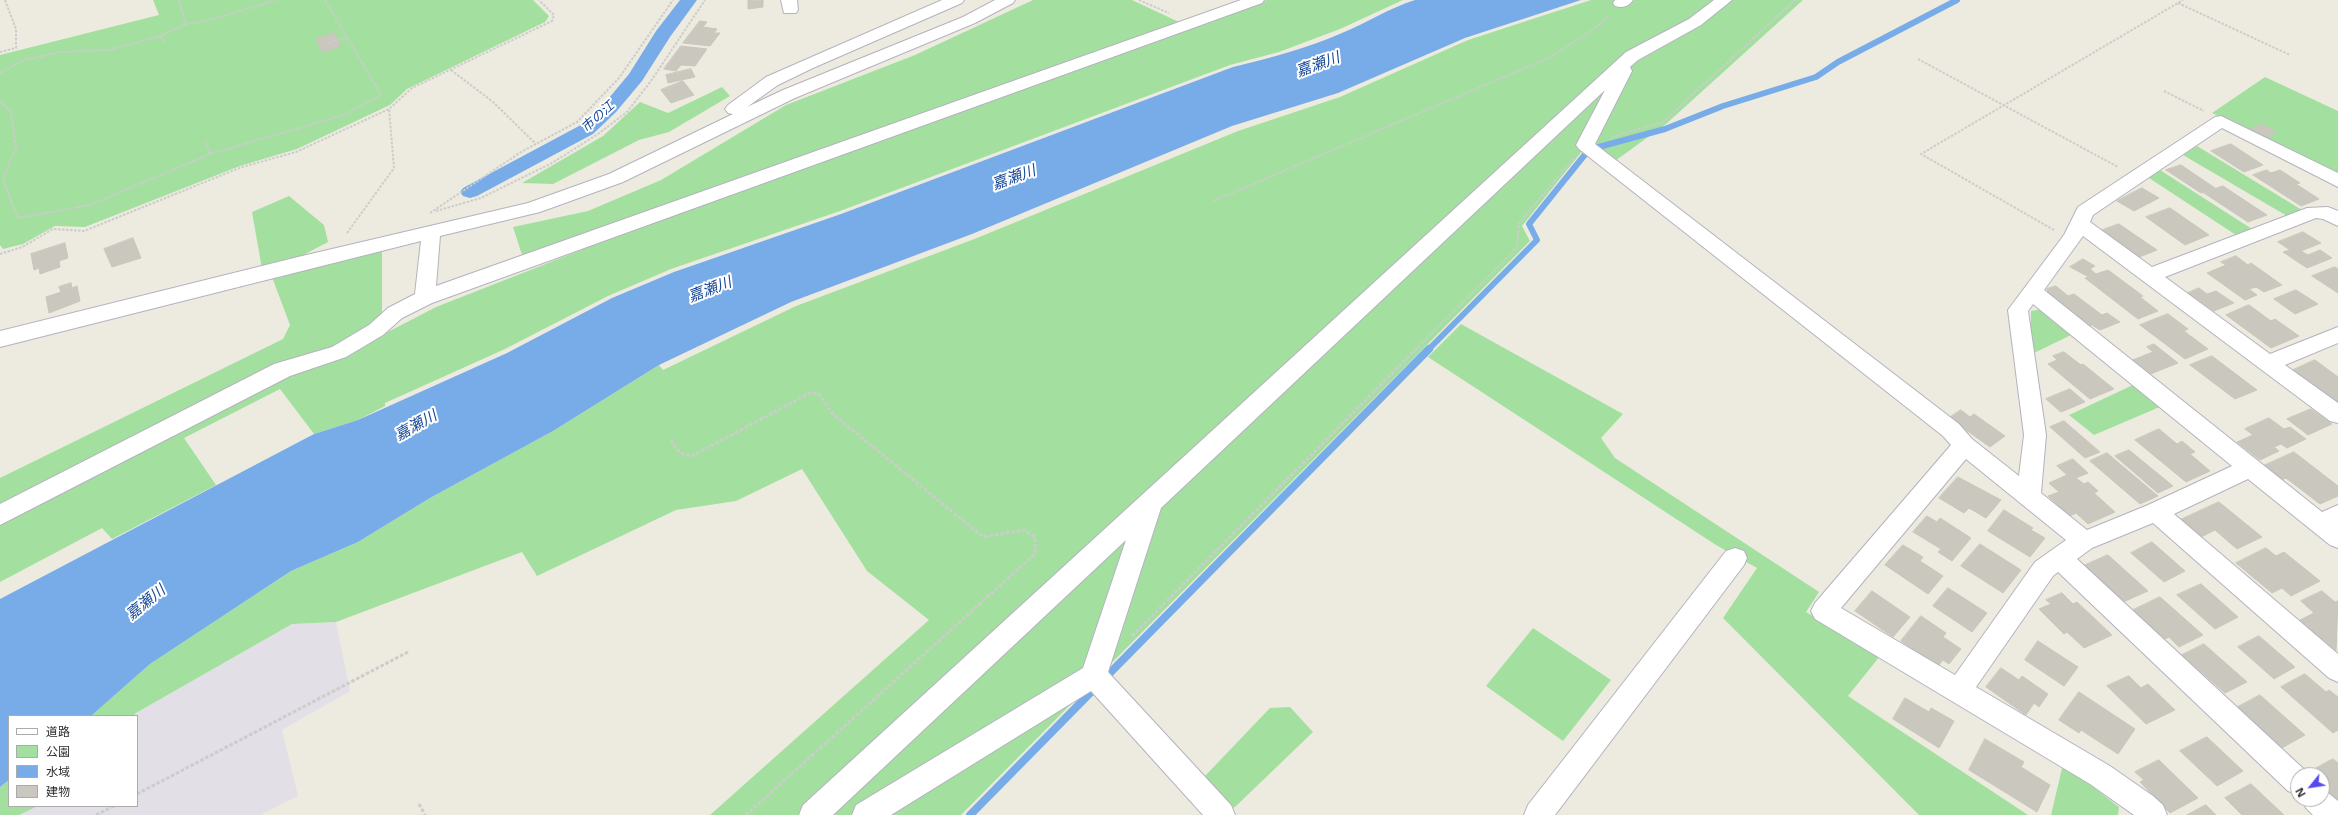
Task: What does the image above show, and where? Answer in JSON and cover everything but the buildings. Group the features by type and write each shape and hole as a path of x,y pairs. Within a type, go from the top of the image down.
{"street":[{"path":"694,138 772,81 807,64 956,0"},
{"path":"0,339 291,266 429,225 540,206 616,178 694,138 789,94 969,20 1007,0"},
{"path":"0,515 282,370 339,352 376,330 395,314 425,298 1256,0"},
{"path":"813,815 1632,56 1695,22 1724,0"},
{"path":"1632,56 1585,145 1951,430 1964,445 2029,495 2084,541"},
{"path":"2029,495 2035,435 2018,310 2076,230 2086,211 2136,176 2221,122 2338,181"},
{"path":"2150,275 2314,212 2335,213"},
{"path":"425,298 429,225"},
{"path":"2076,230 2150,275 2338,415"},
{"path":"2032,292 2250,468 2329,519 2338,538"},
{"path":"2269,363 2338,335"},
{"path":"1964,445 1824,611 2100,774 2146,812"},
{"path":"1959,690 2044,569 2084,541 2156,512 2250,468"},
{"path":"866,815 1099,682 1150,503"},
{"path":"2156,512 2338,670"},
{"path":"1538,815 1735,558"},
{"path":"2060,559 2290,775"},
{"path":"1099,682 1221,815"},
{"path":"2324,807 2333,815"}],"path":[{"path":"0,52 16,48 16,30 5,0"},
{"path":"179,0 186,24"},
{"path":"0,73 24,60 61,52 108,50 162,36 186,24 206,21 276,0"},
{"path":"0,101 11,112 16,148 3,179 18,218 90,205 210,154 344,115 381,95 325,0"},
{"path":"0,254 22,247 53,229 84,231 242,167 296,152 389,109 412,88 552,21 554,15 539,0"},
{"path":"429,225 432,212 536,144 577,122 619,78 673,0"},
{"path":"432,212 481,198 552,163 598,134 626,112 651,81 705,0"},
{"path":"1139,0 1185,20 1195,22"},
{"path":"1127,641 1517,248 1519,223 1585,145 1663,122 1795,0"},
{"path":"2076,230 2046,227 1921,154 2183,0"},
{"path":"1213,201 1551,57 1598,26 1623,1"},
{"path":"2178,3 2290,55"},
{"path":"162,36 164,42"},
{"path":"328,43 347,37"},
{"path":"1918,59 2136,176"},
{"path":"451,69 493,102 536,144"},
{"path":"2164,91 2214,116 2221,122"},
{"path":"346,234 394,168 389,109"},
{"path":"205,141 210,154"},
{"path":"671,440 680,453 692,456 810,393 819,394 833,414 983,536 1024,530 1035,537 1035,554 746,815"},
{"path":"138,793 408,652"},
{"path":"419,804 425,815"},
{"path":"96,815 112,807"}],"shaded area":[{"path":"336,622 350,691 282,730 298,796 260,815 19,815 36,807 138,807 138,715 134,715 292,624"}],"green space":[{"path":"153,0 533,0 549,16 545,22 407,89 390,105 297,149 240,166 85,227 55,226 23,244 3,249 0,245 0,55 159,15"},
{"path":"1033,0 1132,0 1181,23 523,258 513,227 588,211 661,180 786,105 915,55"},
{"path":"1267,0 1403,0 1340,29 1279,52 1230,65 840,211 671,269 608,296 505,349 385,403 385,406 358,420 314,434 280,389 184,438 216,485 112,539 102,528 0,582 0,478 283,339 290,325 272,277 382,250 382,335 436,307 622,234"},
{"path":"1591,0 1803,0 1666,124 1615,161 1583,150 1522,226 1530,241 961,815 710,815 929,620 867,571 802,469 736,501 676,510 537,576 522,552 336,622 292,624 134,715 92,715 150,664 291,571 358,542 430,498 553,431 659,365 663,370 796,306 977,238 1238,131 1340,97 1468,40"},
{"path":"2265,77 2338,111 2338,175 2212,113"},
{"path":"722,87 730,96 669,132 639,140 553,184 522,183 603,136 640,102 668,113"},
{"path":"2197,146 2302,210 2287,216 2183,155"},
{"path":"2160,170 2252,229 2236,235 2149,178"},
{"path":"289,196 324,225 328,242 294,260 262,269 252,212"},
{"path":"2042,309 2073,334 2030,355 2031,311"},
{"path":"1461,324 1623,414 1601,438 1615,458 1819,592 1806,612 1880,656 1848,696 2028,815 1919,815 1723,618 1757,568 1716,545 1428,357"},
{"path":"2135,384 2162,406 2094,435 2069,415"},
{"path":"1533,628 1611,680 1563,741 1486,686"},
{"path":"1290,707 1313,732 1234,808 1204,777 1270,708"},
{"path":"2063,764 2119,807 2118,815 2051,815"},
{"path":"8,781 8,807 36,807 19,815 0,815 0,787"}],"water":[{"name":"嘉瀬川","path":"1415,0 1581,0 1465,38 1338,93 1232,126 972,234 791,302 659,365 553,431 430,498 358,542 291,571 150,664 92,715 8,715 8,781 0,787 0,599 314,434 358,420 507,353 612,298 674,272 841,214 1233,67 1316,43 1351,29 1396,7"}],"waterway":[{"name":"市の江","path":"470,192 586,130 610,108 636,77 662,35 689,0"},
{"path":"1595,148 1665,129 1723,106 1816,77 1838,62 1957,0"},
{"path":"1428,350 1537,240 1529,224 1587,152"},
{"path":"970,815 1429,349"}]}
